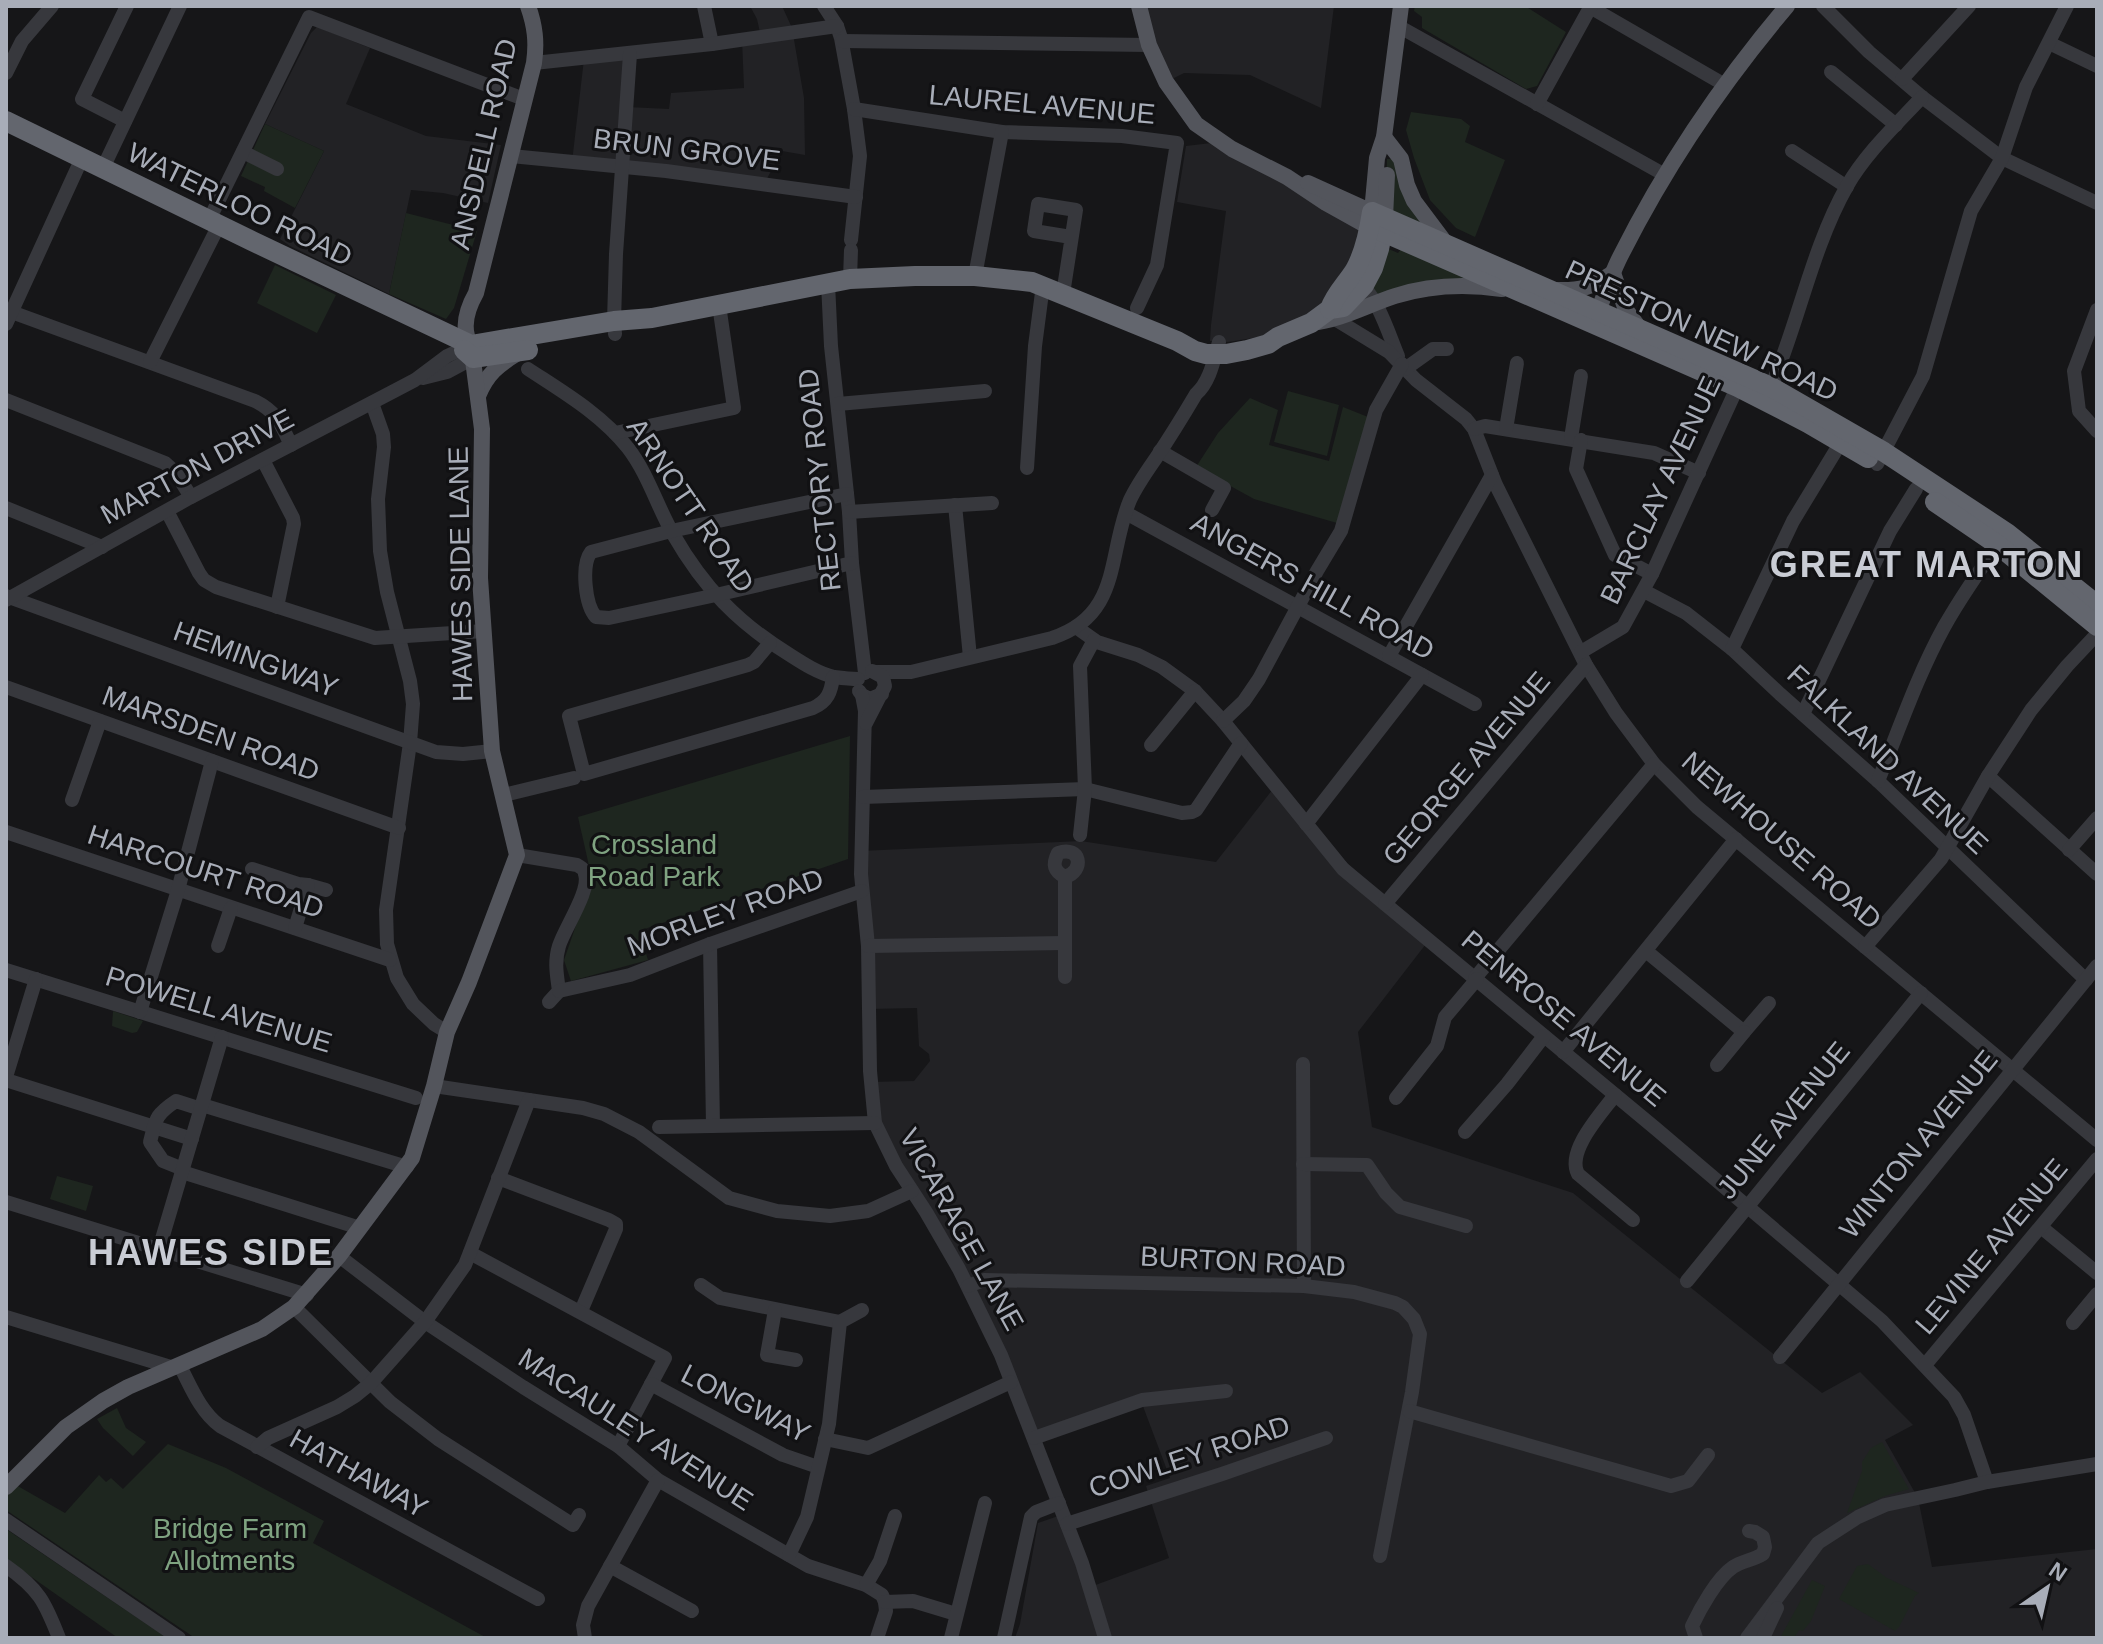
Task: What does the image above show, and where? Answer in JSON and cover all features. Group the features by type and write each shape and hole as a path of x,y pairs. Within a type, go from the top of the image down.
{"highway":[{"name":"WATERLOO ROAD","path":"6,121 464,347"},
{"path":"464,347 614,327 850,279 975,276 1018,279 1043,285 1195,351 1213,348 1247,350 1268,344 1333,314 1333,300 1357,280 1378,255 1377,222"},
{"name":"PRESTON NEW ROAD","path":"1377,222 1449,247 1551,290 1596,318 1741,380 1771,387 1831,419 1916,489 2002,539 2097,626"},
{"name":"PRESTON NEW ROAD","path":"1377,222 1512,290 1640,329 1741,380 1841,442 1880,458 2096,603"},
{"path":"464,347 525,360 614,327"}],"main road":[{"name":"ANSDELL ROAD","path":"464,347 476,338 476,293 534,63 535,30 528,6"},
{"path":"1139,6 1149,45 1166,82 1196,124 1232,149 1287,177 1326,203 1377,222 1387,159 1384,137 1401,6"},
{"path":"1596,318 1613,273 1665,175 1725,85 1787,6"},
{"path":"1384,137 1401,159 1414,201 1449,247"},
{"path":"1551,290 1582,290 1613,273"},
{"path":"1613,273 1626,310 1640,329"},
{"name":"PRESTON NEW ROAD","path":"1375,303 1434,288 1475,286 1512,290"},
{"path":"1333,314 1375,303"},
{"name":"HAWES SIDE LANE","path":"464,347 478,398 482,429 480,578 492,751 517,855"},
{"path":"478,398 484,381 493,369 525,360"},
{"path":"6,1487 82,1415 128,1387 262,1329 300,1301 339,1256 412,1158 447,1032 517,855"}],"street":[{"path":"6,73 22,41 52,6"},
{"path":"125,121 82,99 127,6"},
{"path":"103,168 180,6"},
{"path":"704,6 712,44"},
{"path":"824,6 839,34 860,156 850,279"},
{"path":"1823,6 1869,52 2002,158 2097,203"},
{"path":"1902,79 1969,6"},
{"path":"1880,458 1923,376 1971,211 2002,158 2026,87 2067,6"},
{"path":"1537,104 1590,7 1725,85"},
{"path":"150,362 243,152 309,17 524,99"},
{"path":"1398,26 1665,175"},
{"path":"534,63 839,34 1149,45"},
{"path":"2049,43 2097,66"},
{"path":"614,327 630,54"},
{"path":"1831,72 1896,125"},
{"path":"1771,387 1827,226 1847,187 1861,164 1922,97"},
{"name":"LAUREL AVENUE","path":"854,109 1002,132 1122,136 1177,143 1157,265 1137,308"},
{"path":"975,276 1002,132"},
{"path":"1792,151 1847,187"},
{"path":"243,152 277,169"},
{"name":"BRUN GROVE","path":"511,156 742,181 856,197"},
{"path":"82,158 8,315 150,362 268,407 277,417 291,445"},
{"path":"1063,294 1071,237"},
{"name":"NEWHOUSE ROAD","path":"1357,280 1375,303 1403,366"},
{"name":"RECTORY ROAD","path":"828,283 852,563 866,675"},
{"path":"1027,468 1035,346 1043,285"},
{"path":"615,433 734,408 719,305"},
{"path":"2097,310 2074,371 2079,411 2097,431"},
{"name":"NEWHOUSE ROAD","path":"1333,314 1381,346 1474,429 1492,475 1584,659 1616,713 1654,764 1697,807 2097,1140"},
{"name":"MARTON DRIVE","path":"8,598 191,497 415,380 447,372 464,347"},
{"path":"866,675 911,672 1052,638 1076,627 1096,610 1112,571 1126,513 1138,486 1202,389 1213,348"},
{"path":"1223,721 1244,701 1259,679 1341,531 1376,410 1403,366 1433,349 1447,349"},
{"name":"ARNOTT ROAD","path":"525,360 615,433 641,467 671,531 732,613 770,643 815,670 833,677 866,675"},
{"path":"1506,429 1517,363"},
{"path":"1581,376 1576,469 1615,555 1652,574"},
{"name":"BARCLAY AVENUE","path":"1584,659 1623,627 1644,591 1741,380"},
{"path":"838,404 985,391"},
{"path":"6,400 165,463 176,473 191,497"},
{"path":"372,403 383,434 384,447 378,499 380,551 413,704 386,910 387,944 397,978 413,1004 447,1032"},
{"path":"1474,429 1485,426 1654,453 1699,473"},
{"path":"1732,649 1793,521 1841,442"},
{"path":"1160,451 1224,488 1212,510"},
{"path":"263,460 294,524 277,607"},
{"path":"1389,656 1492,475"},
{"path":"1803,714 1890,531 1916,489"},
{"path":"847,494 671,531 591,552 586,566 589,606 596,617 604,619 852,563"},
{"path":"849,512 992,503"},
{"path":"955,505 970,657"},
{"path":"6,508 102,547"},
{"path":"167,511 204,580 216,587 375,638 484,631"},
{"name":"ANGERS HILL ROAD","path":"1126,513 1475,704"},
{"path":"1878,781 1931,652 1961,599 2002,539"},
{"name":"FALKLAND AVENUE","path":"1644,591 1686,613 1732,649 1878,781 2086,980"},
{"name":"HEMINGWAY","path":"8,598 410,743 448,754 492,751"},
{"name":"PENROSE AVENUE","path":"1076,627 1094,640 1144,657 1195,691 1343,869 1882,1321 1954,1397 1964,1415 1987,1482"},
{"path":"1865,947 1941,859 1988,776 2031,710 2097,634"},
{"path":"1080,835 1085,789 1080,666 1094,640"},
{"path":"579,776 569,716 748,665 770,643"},
{"name":"GEORGE AVENUE","path":"1385,904 1584,659"},
{"path":"862,695 870,699 911,672"},
{"path":"866,675 885,681 883,692"},
{"name":"VICARAGE LANE","path":"866,675 857,688 862,695 865,711 861,874 868,946 870,1071 875,1123 896,1166 968,1286 1001,1355 1067,1524 1105,1638"},
{"path":"1306,824 1422,675"},
{"path":"504,795 786,717 822,704 828,698 833,677"},
{"name":"MARSDEN ROAD","path":"6,687 399,828"},
{"path":"1151,745 1195,691"},
{"name":"VICARAGE LANE","path":"864,731 870,712 883,692"},
{"path":"72,800 100,721"},
{"path":"863,797 1085,789 1182,813 1192,812 1241,743"},
{"path":"140,1012 178,890 212,761"},
{"path":"1396,1098 1437,1046 1445,1017 1654,764"},
{"path":"1988,776 2097,874"},
{"path":"2069,850 2097,818"},
{"name":"HARCOURT ROAD","path":"6,832 390,960"},
{"path":"1563,1052 1736,839"},
{"name":"MORLEY ROAD","path":"517,855 577,865 586,874 584,890 559,945 554,996 630,975 862,891"},
{"path":"252,869 326,890"},
{"path":"1065,877 1065,977"},
{"path":"295,928 308,885"},
{"path":"218,946 231,908"},
{"path":"868,946 1064,943"},
{"path":"710,944 713,1126"},
{"path":"1646,951 1744,1032"},
{"name":"WINTON AVENUE","path":"1780,1357 2097,966"},
{"name":"POWELL AVENUE","path":"6,970 416,1098"},
{"path":"36,979 6,1078 192,1139"},
{"name":"JUNE AVENUE","path":"1687,1281 1921,993"},
{"path":"1717,1065 1769,1003"},
{"path":"1465,1132 1544,1036"},
{"path":"159,1249 222,1037"},
{"path":"1303,1064 1304,1286"},
{"path":"434,1086 583,1108 604,1114 639,1132 729,1198 777,1211 830,1216 868,1211 912,1191"},
{"path":"1615,1095 1576,1152 1575,1169 1625,1219"},
{"path":"257,1447 268,1438 355,1396 371,1383 425,1322 465,1265 529,1100"},
{"path":"360,1228 182,1170 163,1161 150,1142 159,1112 176,1101 407,1167"},
{"path":"659,1127 875,1123"},
{"name":"LEVINE AVENUE","path":"1925,1365 2097,1159"},
{"path":"1303,1164 1367,1165 1400,1207 1466,1226"},
{"path":"498,1178 616,1224 581,1311"},
{"path":"6,1202 159,1249 300,1301 390,1402 451,1448 573,1525 579,1515"},
{"path":"2041,1227 2097,1273"},
{"path":"470,1253 665,1358 618,1446"},
{"name":"MACAULEY AVENUE","path":"339,1256 425,1322 618,1446 658,1480 789,1555 821,1571 866,1585 882,1595 885,1602"},
{"name":"BURTON ROAD","path":"968,1286 984,1280 1304,1286 1354,1292 1403,1307 1414,1319 1420,1334 1409,1411 1380,1556"},
{"path":"701,1285 720,1298 840,1322 862,1310"},
{"path":"2073,1323 2097,1294"},
{"path":"775,1310 767,1355 796,1360"},
{"path":"6,1317 177,1367"},
{"path":"789,1555 807,1517 825,1439 832,1406 840,1322"},
{"name":"HATHAWAY","path":"177,1367 210,1419 538,1599"},
{"path":"825,1439 868,1448 1011,1382"},
{"name":"LONGWAY","path":"651,1384 783,1455 818,1467"},
{"path":"1034,1438 1142,1400 1226,1391"},
{"path":"1409,1411 1671,1486 1688,1481 1708,1455"},
{"name":"COWLEY ROAD","path":"1067,1524 1326,1438"},
{"path":"1750,1638 1818,1543 1858,1517 1885,1505 1987,1482 2097,1464"},
{"path":"585,1638 583,1625 588,1606 658,1480"},
{"path":"1004,1638 1031,1517 1059,1503"},
{"path":"951,1638 983,1510 966,1512"},
{"path":"866,1585 880,1561 895,1516"},
{"path":"9,1522 179,1638"},
{"path":"1698,1637 1692,1626 1722,1579 1734,1566 1763,1554 1763,1537 1749,1531"},
{"path":"6,1566 35,1588 59,1621 59,1638"},
{"path":"610,1566 692,1611"},
{"path":"877,1638 886,1611 885,1602 913,1601 956,1614"}],"shaded area":[{"path":"750,6 782,6 792,28 804,98 805,155 782,151 764,184 572,162 584,59 630,54 627,107 669,109 671,93 744,88 742,39 761,37"},
{"path":"1139,6 1334,6 1321,108 1250,75 1184,73 1166,82"},
{"path":"317,27 370,48 346,104 426,136 501,145 488,203 411,190 389,294 280,239 324,151 265,124 311,33"},
{"path":"1220,142 1369,227 1366,239 1319,309 1265,336 1228,342 1210,341 1226,211 1177,202 1186,146"},
{"path":"1276,785 1306,824 1429,940 1358,1032 1372,1127 1573,1193 1822,1393 1860,1372 1913,1425 1885,1440 1918,1498 1932,1567 2097,1549 2097,1638 1763,1638 1785,1591 1747,1638 1015,1638 1038,1523 1064,1514 1090,1587 1169,1558 1146,1486 1170,1478 1141,1401 1034,1438 1001,1355 883,1141 870,1082 914,1081 930,1061 929,1054 919,1046 917,1008 868,1009 861,851 1081,841 1216,862"}],"green space":[{"path":"1415,6 1525,6 1566,32 1537,86 1526,89 1422,28 1422,17 1414,11"},
{"path":"1411,112 1461,119 1470,126 1465,142 1505,160 1475,237 1456,228 1430,200 1406,130"},
{"path":"265,124 324,151 295,208 264,191 265,187 241,176"},
{"path":"1387,159 1401,159 1407,185 1449,247 1385,218"},
{"path":"406,213 477,231 454,308 446,319 389,294"},
{"path":"1384,247 1398,253 1402,248 1471,278 1375,297 1368,285"},
{"path":"275,265 336,295 317,333 257,303"},
{"path":"1288,391 1339,405 1327,456 1274,442"},
{"path":"1250,398 1278,410 1269,445 1329,461 1343,407 1368,417 1337,523 1254,499 1196,467 1218,433"},
{"name":"Crossland Road Park","path":"850,736 848,859 639,931 648,960 571,981 564,960 592,879 578,817"},
{"path":"113,1011 143,1021 137,1032 112,1026"},
{"path":"57,1176 93,1186 86,1211 50,1199"},
{"path":"117,1408 126,1428 146,1442 133,1456 97,1419"},
{"path":"1882,1442 1909,1489 1847,1513 1862,1471 1862,1462 1871,1448"},
{"name":"Bridge Farm Allotments","path":"168,1444 226,1468 324,1521 313,1543 487,1638 195,1638 6,1510 6,1497 16,1485 65,1513 99,1475 106,1482 111,1478 123,1489"},
{"path":"6,1529 167,1638 118,1638 6,1559"},
{"path":"1868,1564 1887,1578 1919,1593 1895,1631 1839,1599 1857,1566"},
{"path":"1812,1580 1825,1586 1811,1621 1794,1638 1780,1638"}],"district":[{"name":"GREAT MARTON","path":"1927,564"},
{"name":"HAWES SIDE","path":"211,1252"}]}
